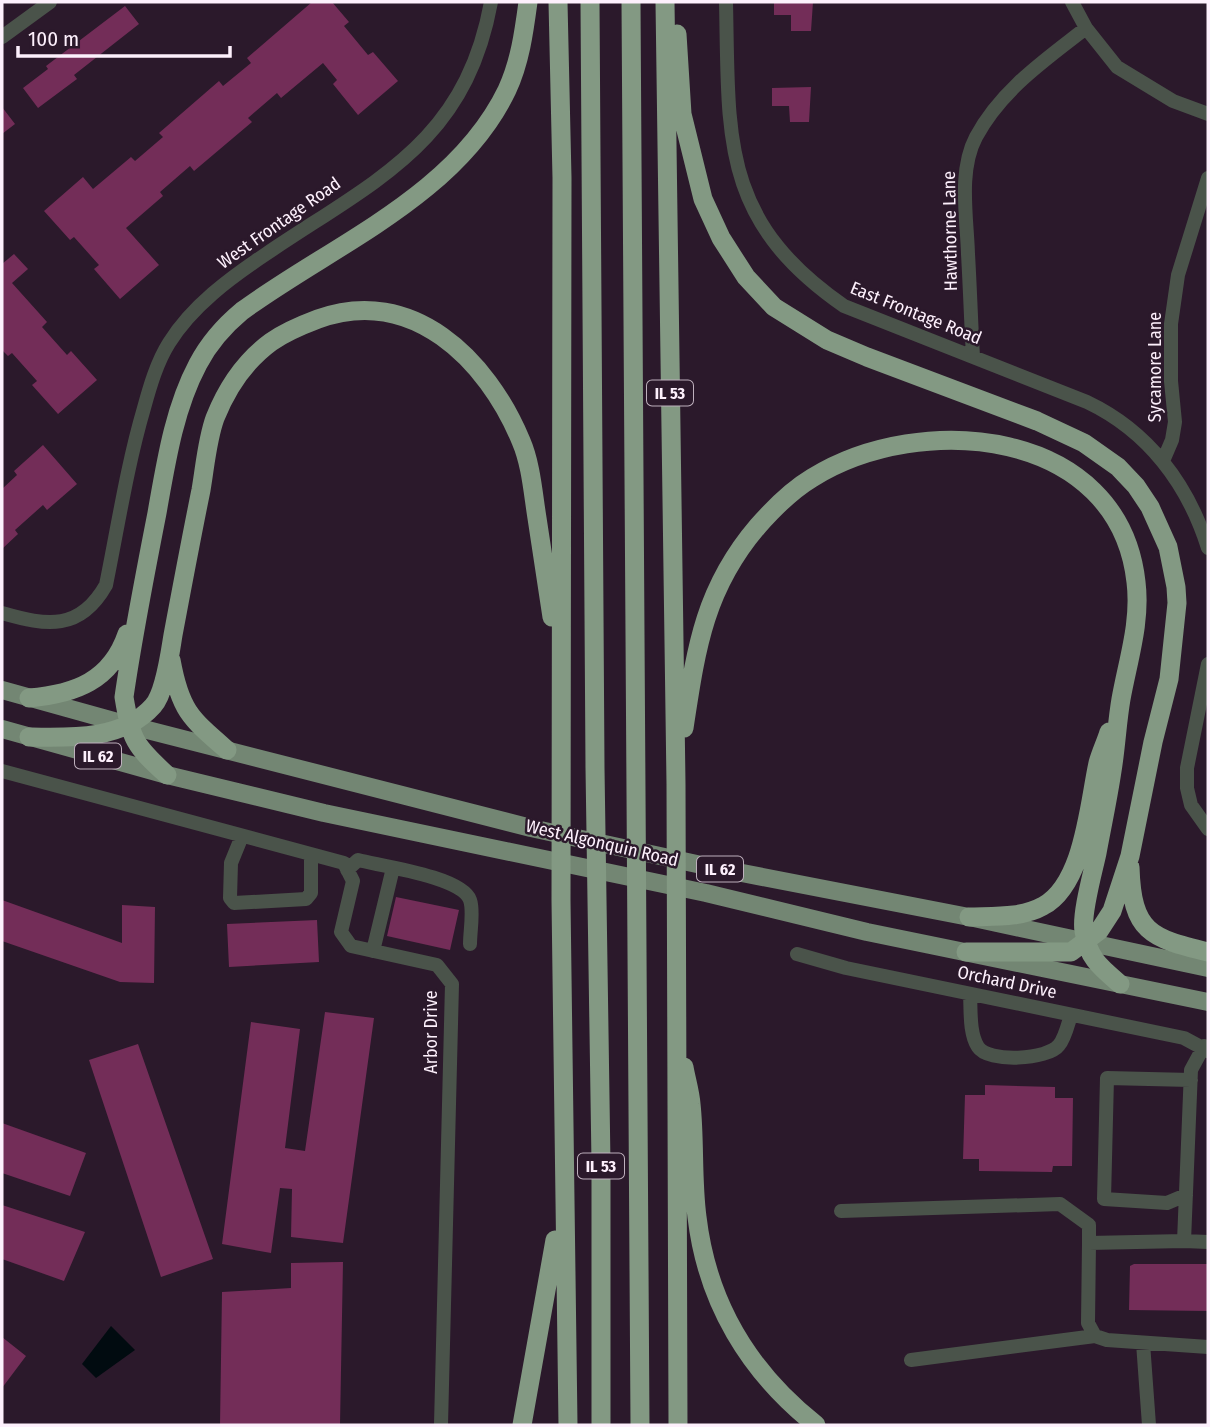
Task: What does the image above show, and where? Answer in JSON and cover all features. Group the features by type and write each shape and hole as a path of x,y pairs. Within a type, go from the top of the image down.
{"highway":[{"path":"167,775 140,750 128,725 124,697 142,590 180,404 198,362 224,327 242,311 409,201 466,150 483,130 508,88 523,40 528,2"},
{"name":"IL 53","path":"558,2 562,178 561,900 568,1425"},
{"name":"IL 53","path":"590,2 601,1425"},
{"name":"IL 53","path":"631,2 640,1425"},
{"name":"IL 53","path":"665,2 676,784 678,1425"},
{"path":"675,2 682,114 703,199 721,238 747,277 774,307 827,340 1067,433 1118,467 1136,486 1150,507 1168,547 1176,587 1176,617 1169,679 1153,741 1130,856 1112,911 1099,930 1071,952 966,952"},
{"path":"29,737 69,738 101,734 128,725 154,705 170,653 215,419 235,380 257,353 292,329 333,313 372,310 409,317 429,327 484,375 508,413 522,443 533,489 561,684"},
{"path":"676,784 693,667 712,599 742,547 778,505 811,478 857,458 907,444 975,440 1014,447 1058,465 1083,483 1115,518 1125,538 1136,580 1136,627 1083,926 1095,963 1120,984"},
{"path":"29,698 77,689 106,671 121,651 142,590"},
{"path":"170,653 176,688 183,706 194,721 227,750"},
{"path":"969,917 1032,911 1044,906 1059,893 1076,860 1083,839 1099,759 1121,702"},
{"path":"1130,856 1133,904 1137,915 1148,929 1169,942 1208,952"},
{"path":"675,1025 691,1103 696,1215 715,1290 739,1341 758,1370 775,1390 816,1425"},
{"path":"522,1425 551,1269 564,1170"}],"main road":[{"name":"West Algonquin Road","path":"2,690 531,828 1208,968"},
{"name":"West Algonquin Road","path":"2,729 167,775 324,813 706,893 867,932 1208,1002"}],"street":[{"path":"2,37 50,2"},
{"name":"West Frontage Road","path":"2,613 34,622 54,623 72,619 97,602 106,585 134,441 153,379 168,344 231,277 388,172 439,125 465,85 486,26 491,2"},
{"name":"East Frontage Road","path":"726,2 728,113 732,150 741,182 763,227 793,265 844,306 1103,410 1143,440 1163,461"},
{"path":"1072,2 1086,28 1117,67 1173,100 1208,114"},
{"name":"Hawthorne Lane","path":"973,356 965,193 968,161 975,138 1006,94 1086,28"},
{"name":"Sycamore Lane","path":"1163,461 1172,440 1175,422 1171,381 1171,324 1178,275 1208,178"},
{"path":"1163,461 1184,490 1208,548"},
{"path":"1204,824 1191,805 1186,788 1187,768 1208,664"},
{"path":"2,771 344,863 347,870 358,860 443,880 463,888 470,901 470,944"},
{"path":"242,836 231,863 230,898 234,903 306,899 311,893 311,855"},
{"path":"373,951 393,868"},
{"name":"Arbor Drive","path":"347,870 353,881 341,932 351,946 437,965 452,984 441,1425"},
{"name":"Orchard Drive","path":"797,954 846,968 1184,1038 1206,1048"},
{"path":"970,993 974,1040 979,1050 987,1055 1042,1056 1059,1045 1071,1014"},
{"path":"1184,1241 1191,1070 1206,1048"},
{"path":"1186,1195 1167,1203 1104,1199 1107,1078 1191,1080"},
{"path":"841,1211 1060,1204 1089,1225 1088,1323 1095,1336"},
{"path":"1089,1242 1208,1242"},
{"path":"911,1360 1095,1336 1107,1340 1208,1347"},
{"path":"1143,1343 1149,1425"}],"shaded area":[{"path":"111,1326 135,1350 96,1378 82,1364"}],"building":[{"path":"312,2 332,2 349,22 344,26 368,55 373,52 398,81 358,115 333,84 337,80 323,63 281,98 277,93 248,118 252,122 194,171 190,166 160,192 163,196 126,228 159,265 120,299 94,269 99,265 74,237 70,240 44,211 83,177 93,189 131,157 135,161 163,137 159,133 219,81 223,86 251,63 247,58"},
{"path":"774,2 813,2 811,31 791,31 791,15 774,15"},
{"path":"125,6 139,24 74,75 77,79 38,108 23,88 48,69 46,66"},
{"path":"811,87 809,122 790,122 789,106 772,106 772,88"},
{"path":"2,107 15,124 2,134"},
{"path":"14,254 28,269 12,283 47,322 42,327 67,355 71,351 97,380 58,414 32,385 37,381 12,353 8,356 2,350 2,264"},
{"path":"43,445 77,484 47,510 43,505 15,530 18,534 2,549 2,489 17,475 14,471"},
{"path":"396,897 459,910 450,950 387,936"},
{"path":"2,900 122,943 122,905 155,907 154,983 120,982 2,941"},
{"path":"317,920 319,962 229,967 227,924"},
{"path":"325,1012 374,1018 343,1243 291,1237 292,1189 280,1188 271,1253 222,1244 251,1022 300,1029 285,1148 305,1151"},
{"path":"138,1044 213,1259 161,1277 89,1060"},
{"path":"985,1085 1055,1087 1055,1098 1073,1098 1072,1166 1053,1166 1052,1172 979,1171 979,1159 963,1159 965,1095 985,1095"},
{"path":"2,1123 86,1153 70,1196 2,1173"},
{"path":"2,1205 85,1232 64,1281 2,1259"},
{"path":"343,1262 340,1425 220,1425 222,1292 291,1288 291,1263"},
{"path":"1208,1264 1208,1311 1129,1310 1130,1266"},
{"path":"2,1337 26,1356 2,1388"}]}
